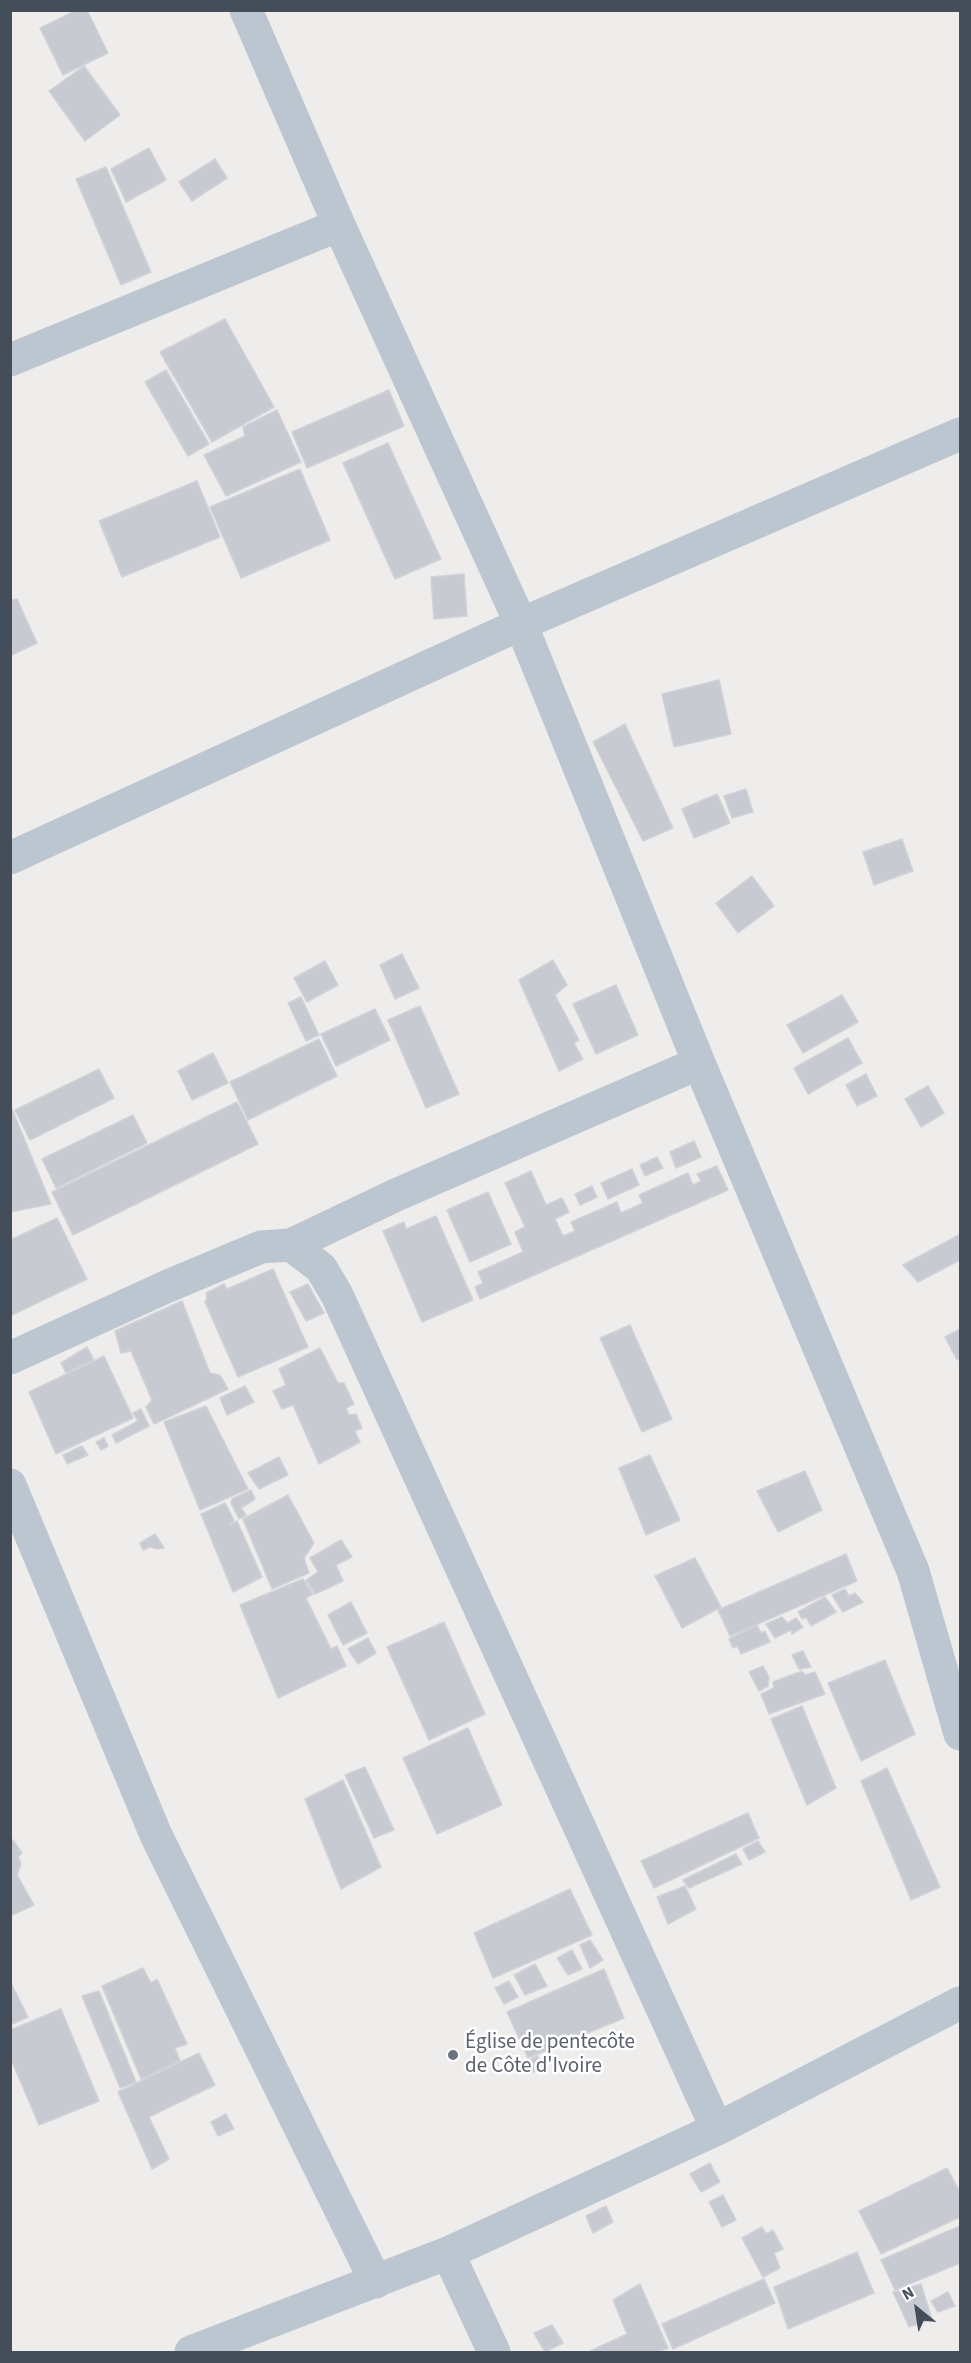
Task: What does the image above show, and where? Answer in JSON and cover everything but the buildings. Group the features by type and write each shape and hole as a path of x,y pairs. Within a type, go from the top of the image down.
{"street":[{"path":"246,10 339,225 521,624 699,1063 913,1571 960,1734"},
{"path":"10,360 339,225"},
{"path":"10,858 521,624 960,434"},
{"path":"10,1359 168,1286 261,1247 291,1245 396,1195 699,1063"},
{"path":"291,1245 321,1268 337,1295 717,2129"},
{"path":"10,1485 156,1835 376,2282"},
{"path":"191,2352 448,2253 717,2129 960,2003"},
{"path":"448,2253 494,2352"}],"place":[{"name":"Église de pentecôte de Côte d'Ivoire","path":"453,2055"}]}
